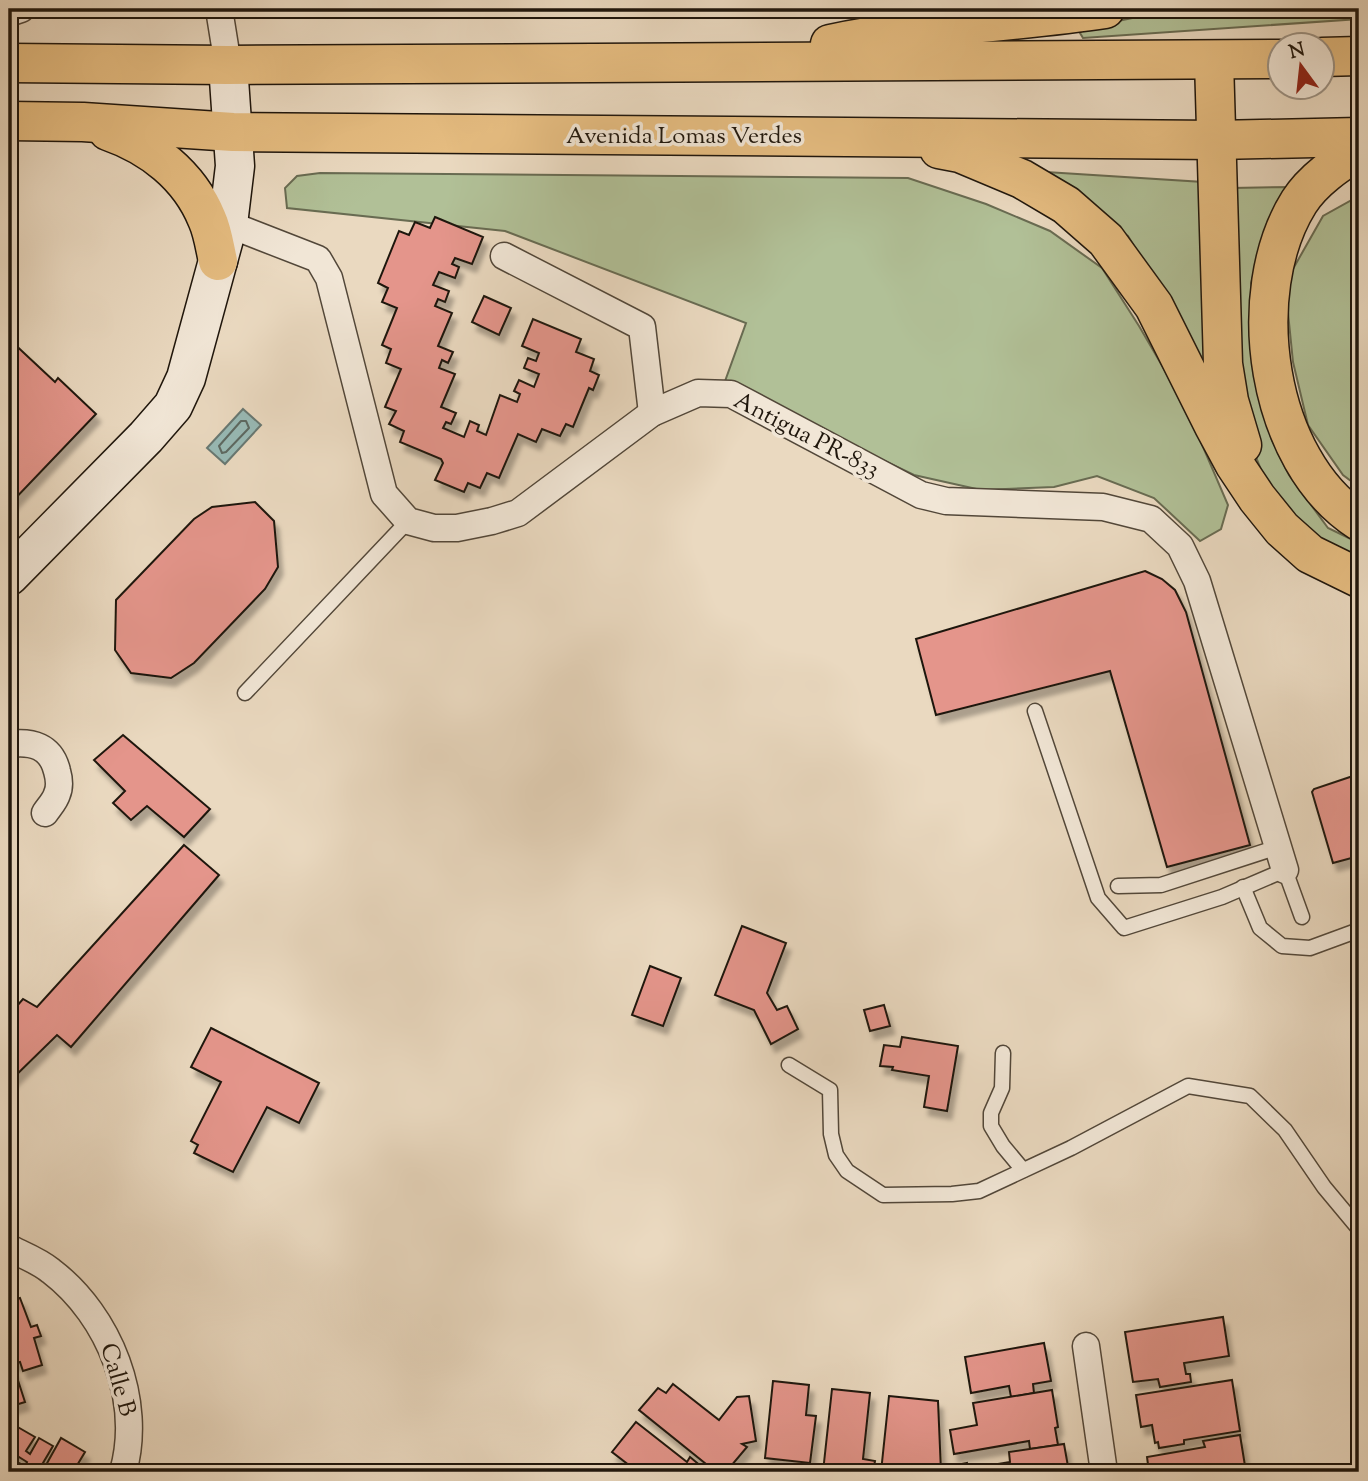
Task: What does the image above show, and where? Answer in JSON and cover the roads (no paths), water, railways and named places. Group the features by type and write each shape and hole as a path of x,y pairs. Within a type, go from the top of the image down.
{"highway":[{"path":"747,62 893,32 1105,9"},
{"path":"1336,57 1359,56"},
{"path":"9,63 228,65 1266,59"},
{"path":"1214,61 1223,364 1229,401 1257,498"},
{"name":"Avenida Lomas Verdes","path":"9,121 83,122 233,132 1217,140 1359,137"},
{"path":"83,122 133,139 165,160 193,192 208,220 218,261"},
{"path":"886,137 960,153 1023,179 1066,205 1106,240 1154,306 1214,426 1257,498 1282,529 1310,554 1359,578"},
{"path":"1359,150 1335,165 1300,201 1272,266 1269,309 1271,359 1277,399 1288,430 1307,468 1334,499 1359,521"}],"street":[{"path":"9,13 21,9"},
{"path":"9,576 146,437 173,405 186,378 228,224 235,166 228,65 219,9"},
{"path":"228,224 318,259 329,278 384,494 408,521"},
{"path":"504,256 642,327 652,413"},
{"name":"Antigua PR-833","path":"408,521 434,528 457,528 518,513 652,413 698,393 731,394 921,495 946,501 1102,507 1151,519 1180,547 1198,582 1282,859"},
{"path":"9,744 41,746 51,754 59,782 58,794 45,813"},
{"name":"Calle B","path":"9,1248 50,1269 69,1286 108,1339 121,1376 130,1423 129,1453 123,1472"},
{"path":"1086,1346 1104,1472"}],"lane":[{"path":"245,692 408,521"},
{"path":"1035,710 1098,898 1124,928 1222,897 1243,887 1282,859"},
{"path":"1118,886 1161,885 1282,859"},
{"path":"1282,859 1302,917"},
{"path":"1243,887 1260,928 1282,946 1310,948 1359,930"},
{"path":"1003,1054 1002,1088 991,1113 991,1126 1023,1170"},
{"path":"789,1065 831,1090 831,1134 836,1155 847,1171 883,1195 979,1191 1071,1148 1188,1086 1250,1096 1285,1130 1324,1187 1359,1229"}],"water":[{"path":"243,409 261,425 225,464 207,448"}]}
